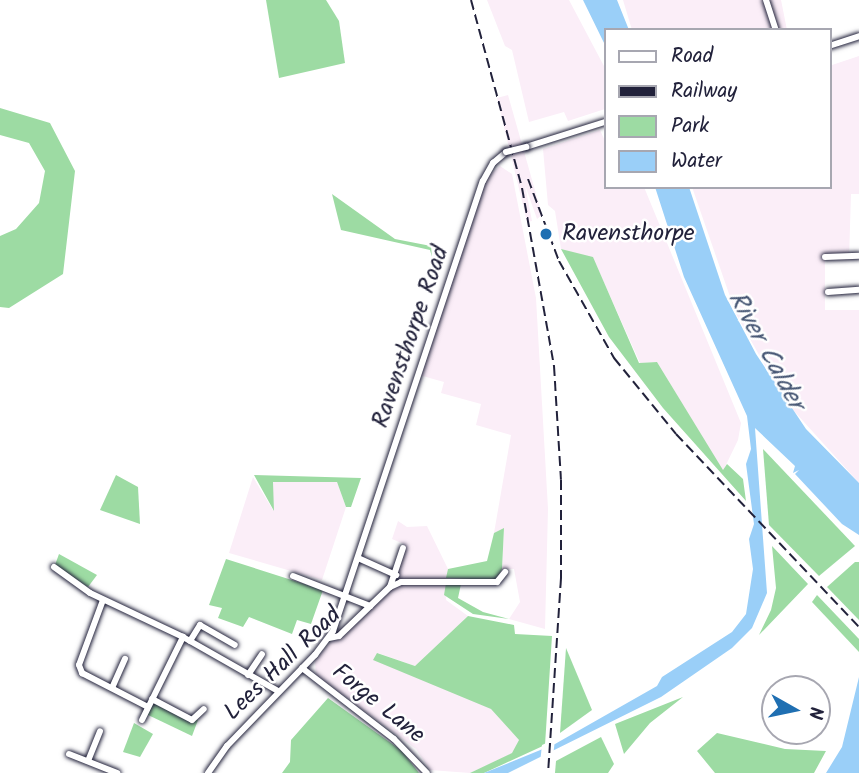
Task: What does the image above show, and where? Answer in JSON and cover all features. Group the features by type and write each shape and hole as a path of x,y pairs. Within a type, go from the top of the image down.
{"street":[{"path":"766,0 775,28"},
{"path":"831,45 859,36"},
{"name":"Ravensthorpe Road","path":"329,638 483,181 492,163 506,152 604,121"},
{"path":"825,257 859,256"},
{"path":"828,292 859,290"},
{"path":"390,587 403,548"},
{"path":"358,558 394,572 401,582"},
{"path":"54,567 103,600 186,639 278,691"},
{"name":"Lees Hall Road","path":"208,773 278,691 329,638 339,636 390,587 401,582 497,582 505,572"},
{"path":"293,576 346,594 370,606"},
{"path":"103,600 79,665 82,673 148,707"},
{"path":"142,720 186,639 200,625 235,645"},
{"path":"248,675 262,654"},
{"path":"112,688 125,659"},
{"name":"Forge Lane","path":"302,668 394,739 427,773"},
{"path":"152,699 192,720 204,709"},
{"path":"88,761 100,731"},
{"path":"69,754 117,773"}],"shaded area":[{"path":"487,0 569,0 604,66 604,109 568,121 564,112 529,122 512,50 505,46"},
{"path":"623,0 781,0 787,28 631,28"},
{"path":"859,56 859,194 851,194 849,260 825,260 825,310 859,310 859,483 785,401 736,314 693,189 831,189 831,65"},
{"path":"508,95 542,215 537,219 525,185 532,221 527,222 497,98"},
{"path":"600,130 604,139 604,189 645,189 741,423 738,440 723,471 657,362 640,363 593,258 561,249 555,211 548,205 543,149"},
{"path":"500,166 512,174 536,298 548,509 545,629 509,619 520,602 514,569 502,569 504,529 494,533 511,435 476,425 481,404 441,393 444,382 419,375 483,181"},
{"path":"253,477 273,510 273,482 337,482 346,507 322,580 229,553"},
{"path":"398,521 407,527 427,526 448,569 446,600 468,616 415,666 378,653 374,660 474,698 491,709 519,740 513,753 470,773 430,770 416,749 316,675 315,661 329,644 390,587 404,544 392,539"}],"green space":[{"path":"266,0 326,0 339,21 345,63 279,78"},
{"path":"0,108 50,123 75,171 63,274 9,308 0,307 0,236 16,229 39,203 45,171 29,143 0,135"},
{"path":"332,194 395,239 431,246 432,257 430,250 341,230"},
{"path":"561,249 593,257 639,363 657,362 723,470 727,464 743,479 746,501 663,408 609,337"},
{"path":"763,449 855,546 819,576 769,525"},
{"path":"116,475 138,487 140,524 100,510"},
{"path":"254,475 361,478 351,507 346,507 337,482 273,482 274,511"},
{"path":"504,528 502,569 496,580 446,578 448,569 487,561 494,533"},
{"path":"772,546 808,584 759,635 771,610 776,588"},
{"path":"59,554 97,575 88,587 55,565"},
{"path":"226,559 323,590 311,624 297,620 292,634 249,617 243,627 218,618 222,608 209,605"},
{"path":"855,562 859,562 859,620 827,587"},
{"path":"446,583 461,584 458,598 483,612 509,619 473,614 444,595"},
{"path":"817,595 859,639 859,652 812,602"},
{"path":"468,616 514,625 515,634 552,636 545,745 484,773 470,773 512,753 519,740 491,709 373,660 377,653 415,666"},
{"path":"566,648 592,710 560,733"},
{"path":"683,697 650,723 624,754 615,724"},
{"path":"328,698 402,751 419,773 282,773 290,762 291,740"},
{"path":"152,700 198,720 192,736 146,714"},
{"path":"134,723 153,734 140,757 123,752"},
{"path":"717,733 785,749 826,751 814,773 715,773 697,751"},
{"path":"601,737 614,764 608,773 555,773 556,761"}],"water":[{"path":"583,0 617,0 628,28 604,28 604,43"},
{"name":"River Calder","path":"656,189 690,189 725,295 756,354 806,429 859,483 859,535 842,524 795,474 799,470 793,473 795,466 755,428 767,593 752,628 732,648 661,697 508,773 484,773 555,744 657,686 662,677 732,632 746,614 753,569 749,539 754,524 746,464 751,449 747,416 684,277"},
{"path":"859,677 859,773 826,773 842,747"}],"pier":[{"path":"555,739 553,757 540,763 542,745"}],"railway":[{"path":"471,0 522,188 554,366 561,480 561,578 548,773"},
{"path":"528,179 559,261 614,358 676,434 859,627"}],"place":[{"name":"Ravensthorpe","path":"546,234"}]}
